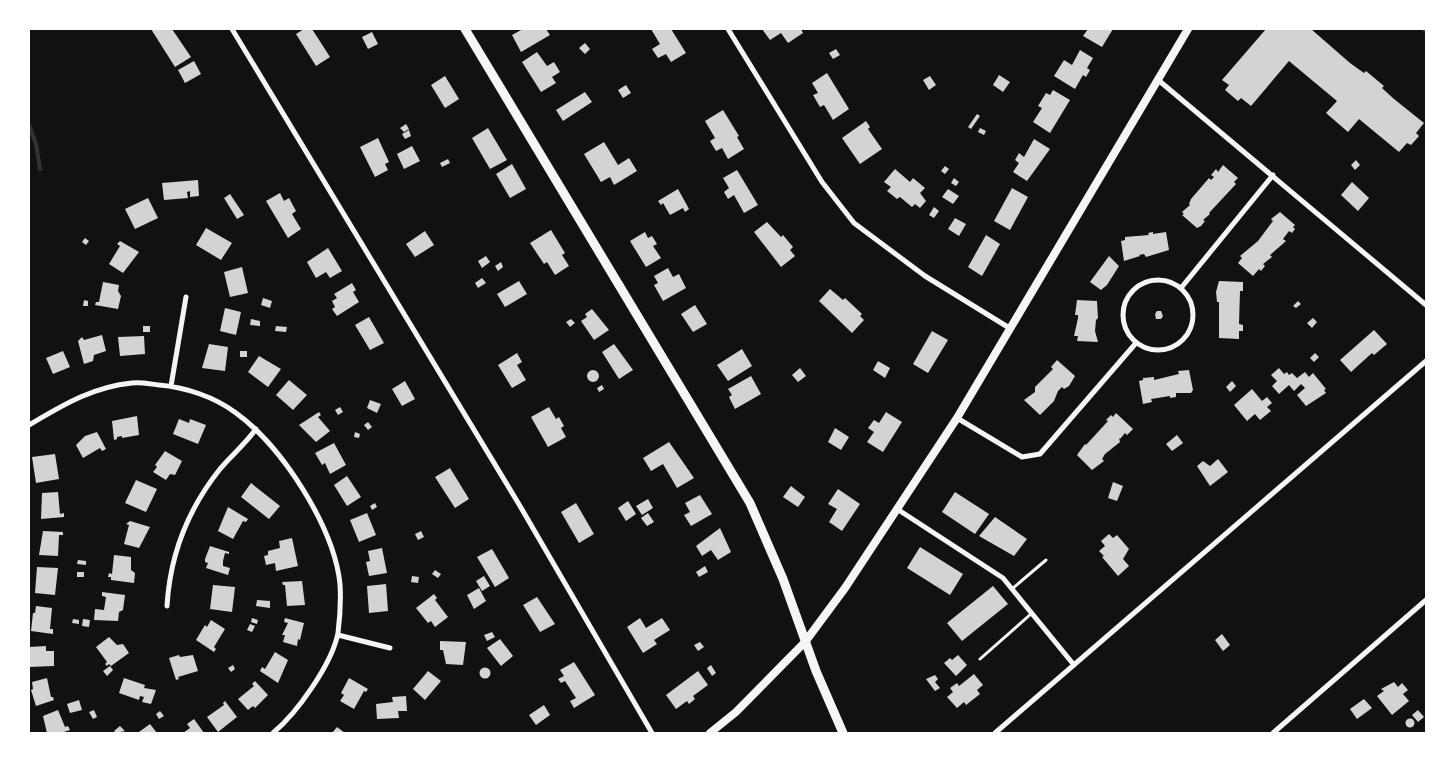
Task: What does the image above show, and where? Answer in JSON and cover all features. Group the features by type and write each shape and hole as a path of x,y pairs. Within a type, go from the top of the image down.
{"main road":[{"path":"465,29 747,498 783,578 805,642 842,733"}],"street":[{"path":"232,29 520,506 652,733"},
{"path":"728,29 822,182 854,224 926,276 1012,329"},
{"path":"710,733 736,712 805,642 845,588 957,418 1012,329 1188,29"},
{"path":"1158,79 1426,305"},
{"path":"1181,288 1273,175"},
{"path":"1153,280 1166,281 1181,288 1193,307 1194,317 1188,336 1181,343 1163,351 1153,351 1136,343 1127,332 1123,319 1124,306 1130,294 1140,285 1153,280"},
{"path":"171,386 186,297"},
{"path":"957,418 1022,457 1040,454 1136,343"},
{"path":"995,733 1426,361"},
{"path":"29,426 76,397 134,382 171,386 195,392 234,412 256,429 274,448 298,481 330,543 340,583 338,635 321,673 302,705 273,733"},
{"path":"167,606 168,588 185,523 220,469 256,429"},
{"path":"896,509 1003,578 1074,665"},
{"path":"1273,733 1426,600"},
{"path":"338,635 390,648"}],"lane":[{"path":"1012,589 1046,560"},
{"path":"980,659 1032,613"}],"building":[{"path":"151,29 172,29 191,57 175,67"},
{"path":"304,29 312,29 330,57 316,66 296,34"},
{"path":"523,29 546,29 550,35 521,52 512,35"},
{"path":"651,29 671,29 686,53 671,62 666,54 658,58 652,49 660,44"},
{"path":"762,29 801,29 803,33 788,43 781,33 770,40"},
{"path":"1088,29 1113,29 1102,47 1083,36"},
{"path":"1266,29 1311,29 1350,63 1364,73 1366,71 1384,86 1382,88 1394,99 1424,123 1416,133 1419,136 1411,145 1407,143 1399,152 1359,119 1348,132 1326,113 1337,101 1289,61 1251,106 1241,98 1238,101 1225,90 1229,85 1222,80"},
{"path":"372,32 378,44 368,49 362,37"},
{"path":"585,43 590,49 585,54 579,48"},
{"path":"836,49 840,55 833,59 829,53"},
{"path":"1080,50 1093,58 1087,68 1090,70 1086,77 1083,75 1075,89 1054,76 1064,60 1072,65"},
{"path":"537,52 547,66 554,62 560,72 552,77 556,83 541,92 522,62"},
{"path":"194,61 201,74 185,83 178,70"},
{"path":"827,73 849,109 833,120 824,105 820,107 813,95 818,93 812,83"},
{"path":"999,75 1010,82 1003,92 993,85"},
{"path":"445,76 459,99 445,108 431,85"},
{"path":"930,76 936,85 929,90 923,80"},
{"path":"626,85 631,93 623,98 618,90"},
{"path":"1053,90 1070,100 1050,133 1033,122 1042,108 1038,106 1046,93 1050,95"},
{"path":"585,92 592,102 563,121 556,110"},
{"path":"723,110 739,136 737,137 744,149 728,159 722,148 716,151 710,141 715,138 705,121"},
{"path":"977,114 980,116 971,129 968,127"},
{"path":"866,121 870,127 868,129 882,149 860,164 842,138"},
{"path":"406,124 409,129 404,132 400,128"},
{"path":"488,128 507,160 490,169 472,138"},
{"path":"980,128 986,131 984,135 978,132"},
{"path":"409,130 411,136 405,139 402,134"},
{"path":"378,138 389,162 385,164 388,170 375,177 360,147"},
{"path":"1034,139 1050,149 1027,181 1013,172 1019,163 1015,160 1019,153 1024,157"},
{"path":"604,142 618,165 629,158 637,171 614,185 610,177 601,182 584,154"},
{"path":"412,146 420,161 404,169 397,154"},
{"path":"448,159 450,163 442,167 440,163"},
{"path":"1356,160 1360,165 1355,170 1351,165"},
{"path":"512,164 526,189 510,198 496,174"},
{"path":"1223,165 1238,178 1234,182 1236,184 1203,220 1205,221 1201,226 1197,228 1182,215 1184,214 1182,212 1190,205 1191,199 1209,178 1211,180 1214,177 1211,175 1216,169 1218,172"},
{"path":"945,166 949,169 945,174 941,171"},
{"path":"895,169 910,182 913,178 925,188 920,193 926,201 920,208 915,204 912,207 900,197 897,199 887,191 891,187 884,182"},
{"path":"737,170 758,205 744,213 734,195 728,199 724,192 729,188 723,178"},
{"path":"954,178 959,182 956,186 951,183"},
{"path":"198,180 199,196 190,197 190,191 187,192 188,198 164,200 162,183"},
{"path":"1352,182 1369,198 1358,211 1341,195"},
{"path":"1012,188 1028,197 1010,230 994,221"},
{"path":"678,189 689,209 685,212 683,208 670,215 663,203 661,205 658,201"},
{"path":"948,189 959,196 953,204 942,197"},
{"path":"280,193 284,201 289,198 296,211 292,214 301,229 288,238 266,201"},
{"path":"230,194 244,215 237,219 224,198"},
{"path":"148,198 158,218 135,229 125,209"},
{"path":"934,207 939,211 934,218 929,215"},
{"path":"1280,212 1295,225 1293,227 1295,229 1292,233 1289,231 1283,239 1286,241 1270,255 1272,257 1263,264 1265,266 1261,271 1259,269 1253,276 1238,263 1242,258 1240,256 1258,241 1273,221 1271,219"},
{"path":"955,218 966,224 959,236 948,229"},
{"path":"767,222 781,237 783,235 793,247 790,250 795,256 781,267 754,232"},
{"path":"206,228 232,243 221,260 196,245"},
{"path":"551,230 565,253 562,255 569,266 555,275 547,262 544,264 530,243"},
{"path":"425,231 434,245 415,257 406,244"},
{"path":"645,232 648,238 652,236 657,244 653,246 661,258 646,267 630,241"},
{"path":"1153,232 1153,234 1166,232 1169,250 1146,257 1144,254 1139,255 1124,261 1121,241 1125,240 1125,237 1149,235 1148,233"},
{"path":"986,235 1000,244 982,276 968,267"},
{"path":"85,238 89,241 86,245 82,242"},
{"path":"120,241 139,252 123,273 109,264 120,246 117,244"},
{"path":"328,248 342,271 330,278 326,272 316,278 307,262"},
{"path":"486,256 490,262 482,268 478,261"},
{"path":"1109,256 1119,266 1107,285 1101,290 1090,282"},
{"path":"501,262 503,267 498,271 495,266"},
{"path":"242,267 248,293 230,297 224,272"},
{"path":"668,268 673,277 679,274 686,288 663,301 654,285 658,283 654,276"},
{"path":"482,278 486,283 478,288 475,283"},
{"path":"519,281 527,294 505,307 497,294"},
{"path":"1219,281 1243,282 1243,291 1240,291 1239,324 1243,325 1243,331 1239,331 1239,339 1219,338 1219,302 1217,302 1216,292"},
{"path":"103,282 119,285 118,291 121,296 118,309 95,305 96,302 99,302"},
{"path":"352,283 356,290 353,292 359,302 337,316 332,309 335,307 332,301 337,298 334,294"},
{"path":"830,289 843,300 845,298 862,314 860,316 864,320 852,333 819,301"},
{"path":"263,298 272,301 270,308 261,305"},
{"path":"84,300 88,301 88,306 83,306"},
{"path":"1077,300 1097,301 1098,318 1095,331 1098,342 1077,341 1078,336 1074,336 1078,318 1078,315 1075,315"},
{"path":"1298,301 1301,304 1296,308 1293,306"},
{"path":"695,305 707,324 693,332 681,314"},
{"path":"225,308 241,312 236,335 220,331"},
{"path":"592,309 609,330 594,340 581,321 587,317 585,314"},
{"path":"1157,311 1161,311 1163,316 1161,319 1156,319 1155,314"},
{"path":"369,317 384,343 370,350 355,325"},
{"path":"1313,318 1317,322 1312,328 1307,323"},
{"path":"251,319 260,321 260,326 250,325"},
{"path":"571,319 575,323 570,327 566,322"},
{"path":"143,326 150,326 150,332 143,332"},
{"path":"276,326 287,327 286,332 275,331"},
{"path":"1374,330 1387,344 1374,355 1372,353 1351,372 1340,360"},
{"path":"932,331 948,340 928,373 913,364"},
{"path":"102,335 106,351 94,355 93,361 84,364 78,341 82,337 84,340"},
{"path":"144,336 145,354 120,356 118,337"},
{"path":"209,344 228,347 225,371 202,368"},
{"path":"614,344 633,370 619,379 602,352"},
{"path":"742,349 752,366 728,381 717,365"},
{"path":"63,351 70,367 53,374 46,358"},
{"path":"240,351 247,351 247,357 240,357"},
{"path":"517,353 522,362 517,365 526,380 512,388 498,365"},
{"path":"1315,353 1319,357 1314,362 1310,358"},
{"path":"259,356 281,369 268,387 248,372"},
{"path":"1057,360 1075,376 1069,386 1064,389 1062,387 1058,391 1054,401 1040,415 1024,400 1035,392 1035,387 1053,369 1051,367"},
{"path":"878,361 890,368 885,378 873,370"},
{"path":"800,368 806,376 798,382 792,375"},
{"path":"1279,368 1284,374 1287,372 1289,375 1292,373 1297,378 1305,372 1309,377 1313,373 1326,389 1324,390 1326,393 1306,406 1297,395 1305,388 1301,384 1294,391 1289,385 1279,394 1272,386 1277,381 1271,375"},
{"path":"593,370 599,376 593,382 587,376"},
{"path":"1189,370 1193,390 1191,393 1176,393 1176,397 1151,399 1152,402 1143,404 1139,381 1143,380 1143,378 1154,377 1154,380 1179,374 1178,371"},
{"path":"751,376 761,394 735,409 729,397 732,395 728,389"},
{"path":"289,380 307,395 293,410 276,395"},
{"path":"405,381 415,399 402,406 392,389"},
{"path":"1232,381 1236,386 1230,392 1226,387"},
{"path":"602,385 604,389 599,392 597,388"},
{"path":"1252,389 1262,401 1267,397 1272,403 1267,407 1271,411 1260,420 1255,414 1247,421 1234,405"},
{"path":"370,400 381,404 377,413 367,408"},
{"path":"340,407 343,412 338,415 335,410"},
{"path":"549,407 556,419 559,417 564,426 561,428 566,437 548,447 531,417"},
{"path":"319,412 321,415 318,417 330,431 316,442 299,425"},
{"path":"886,412 902,422 883,452 867,442 874,432 868,428 874,420 879,423"},
{"path":"1116,413 1133,429 1127,435 1125,433 1119,438 1120,442 1105,454 1102,459 1104,461 1092,470 1077,455 1108,421 1106,420 1111,415 1113,417"},
{"path":"137,416 139,435 117,437 114,440 112,421"},
{"path":"179,419 189,423 190,419 206,425 198,444 173,434"},
{"path":"368,422 372,427 368,430 364,425"},
{"path":"835,428 849,437 841,450 828,442"},
{"path":"97,432 106,449 102,451 100,448 83,458 76,445 85,436"},
{"path":"355,432 360,434 359,438 354,437"},
{"path":"1177,435 1183,443 1172,451 1166,444"},
{"path":"669,442 694,478 677,488 663,464 651,471 643,458"},
{"path":"334,443 346,465 330,474 325,463 322,465 315,453"},
{"path":"165,451 182,461 175,475 170,474 166,480 153,472 157,467 155,465"},
{"path":"55,454 59,479 36,483 32,457"},
{"path":"1218,459 1228,472 1210,486 1197,466 1203,461 1210,466"},
{"path":"450,468 469,499 455,508 435,477"},
{"path":"347,476 361,497 347,506 334,485"},
{"path":"136,480 157,489 146,512 125,503"},
{"path":"1113,482 1123,486 1117,501 1108,498"},
{"path":"251,483 280,506 269,519 241,497"},
{"path":"791,486 805,497 798,507 783,497"},
{"path":"838,489 860,504 842,531 829,522 837,509 828,504"},
{"path":"58,492 60,514 64,513 64,517 41,519 42,493"},
{"path":"955,492 989,514 975,534 942,512"},
{"path":"700,495 712,514 691,526 684,515 690,512 685,503"},
{"path":"648,499 653,508 642,515 636,506"},
{"path":"628,501 636,514 626,521 618,508"},
{"path":"375,503 377,507 372,510 370,506"},
{"path":"576,503 594,534 579,543 561,512"},
{"path":"228,507 248,519 246,522 243,521 233,539 218,531"},
{"path":"367,513 376,535 359,542 350,520"},
{"path":"648,513 654,522 647,526 641,518"},
{"path":"995,517 1027,539 1014,556 979,536"},
{"path":"130,521 150,527 139,548 124,544 129,525 126,524"},
{"path":"720,528 731,552 718,560 711,550 702,556 696,546"},
{"path":"43,531 63,532 63,535 59,535 58,556 39,555"},
{"path":"421,531 424,537 418,540 415,534"},
{"path":"1109,534 1113,538 1117,535 1129,549 1123,559 1129,566 1118,576 1099,551 1105,546 1101,541"},
{"path":"292,538 298,566 276,571 275,563 266,565 264,556 268,555 268,551 280,548 279,541"},
{"path":"210,546 229,552 229,554 225,553 223,561 223,566 230,568 228,575 206,568 208,563 205,562 205,559"},
{"path":"920,547 963,574 950,595 907,568"},
{"path":"382,548 387,573 369,576 366,562 370,561 368,551"},
{"path":"492,549 509,578 495,587 477,557"},
{"path":"114,555 131,557 131,570 135,573 134,583 111,580 111,577 108,577 109,573 112,574"},
{"path":"78,560 86,561 86,565 77,564"},
{"path":"705,566 708,572 699,577 696,572"},
{"path":"37,567 58,568 55,595 35,593"},
{"path":"435,570 441,574 438,578 432,574"},
{"path":"77,572 84,572 84,577 77,577"},
{"path":"412,576 419,577 418,583 411,582"},
{"path":"484,576 490,586 482,591 476,581"},
{"path":"302,581 305,605 287,606 285,585 282,582"},
{"path":"386,584 388,611 369,613 367,586"},
{"path":"213,585 235,587 232,612 210,609"},
{"path":"993,586 1008,604 962,641 947,623"},
{"path":"479,588 486,601 474,609 467,595"},
{"path":"102,592 125,595 123,610 119,612 118,621 94,620 95,609 104,610 106,597 102,596"},
{"path":"434,594 437,598 435,600 448,617 435,627 431,621 428,623 416,608"},
{"path":"537,597 555,624 540,632 523,605"},
{"path":"257,600 270,601 270,608 256,606"},
{"path":"36,606 52,608 50,629 53,629 53,634 31,631 33,613 35,613"},
{"path":"252,618 258,620 257,624 251,622"},
{"path":"285,618 304,623 297,646 283,642 285,635 282,635 288,623 284,622"},
{"path":"640,618 646,628 662,618 670,630 654,640 657,644 643,653 627,627"},
{"path":"73,619 79,620 79,624 72,623"},
{"path":"83,619 90,620 89,627 82,626"},
{"path":"211,620 225,629 214,647 216,649 214,652 196,640 205,625 207,627"},
{"path":"250,624 255,626 252,632 247,630"},
{"path":"492,632 495,637 487,641 484,635"},
{"path":"1222,634 1230,645 1223,651 1215,640"},
{"path":"109,637 117,645 123,644 129,653 111,666 109,664 107,666 105,664 107,662 96,647"},
{"path":"500,639 513,656 501,666 487,648"},
{"path":"440,641 466,642 463,665 446,664 443,650 440,650"},
{"path":"700,642 704,647 698,651 694,645"},
{"path":"46,646 46,651 54,651 54,666 29,667 29,647"},
{"path":"275,652 288,660 278,683 260,671 262,667 265,669"},
{"path":"179,655 180,657 193,655 198,671 178,677 179,679 176,680 169,658"},
{"path":"958,655 967,665 956,676 944,663"},
{"path":"574,662 595,695 574,708 570,701 576,698 565,681 561,683 558,679 564,676 560,670"},
{"path":"233,665 235,669 231,672 228,668"},
{"path":"711,665 716,673 712,676 707,668"},
{"path":"110,666 113,670 107,676 103,671"},
{"path":"485,667 491,673 485,679 479,673"},
{"path":"428,671 441,681 425,700 413,689"},
{"path":"698,671 708,685 693,696 695,699 689,704 687,701 676,709 666,695"},
{"path":"974,674 983,685 977,690 980,694 966,705 964,702 957,708 947,697 953,692 950,688 957,683 959,686"},
{"path":"935,675 938,679 935,682 940,688 935,691 926,679"},
{"path":"47,678 51,697 54,700 36,706 31,690 33,689 32,682"},
{"path":"124,678 145,685 144,688 156,690 151,704 142,702 144,697 140,696 139,700 119,693"},
{"path":"349,678 368,689 366,692 364,691 354,709 340,701 344,695 341,693"},
{"path":"255,681 268,695 255,708 253,706 248,710 238,699 254,686 252,684"},
{"path":"1394,682 1398,687 1402,683 1408,690 1403,694 1409,701 1392,715 1377,696 1384,691 1381,689"},
{"path":"406,696 407,711 398,711 399,718 377,719 376,704 393,702 392,697"},
{"path":"1364,699 1372,708 1357,719 1350,709"},
{"path":"79,700 82,710 70,713 67,704"},
{"path":"225,701 237,717 218,732 207,717 224,705"},
{"path":"544,705 550,715 536,725 529,715"},
{"path":"58,710 65,727 68,726 70,730 61,733 47,733 43,716"},
{"path":"94,710 97,717 93,719 89,712"},
{"path":"1418,710 1424,717 1418,722 1412,715"},
{"path":"160,711 164,716 159,719 156,714"},
{"path":"194,719 204,733 183,733 190,728 187,724"},
{"path":"1410,719 1414,723 1410,727 1406,723"},
{"path":"150,724 157,733 139,732"},
{"path":"120,726 125,731 116,733 114,731"},
{"path":"337,727 345,733 332,733"}],"waterway":[{"path":"29,125 36,144 40,169"}]}
